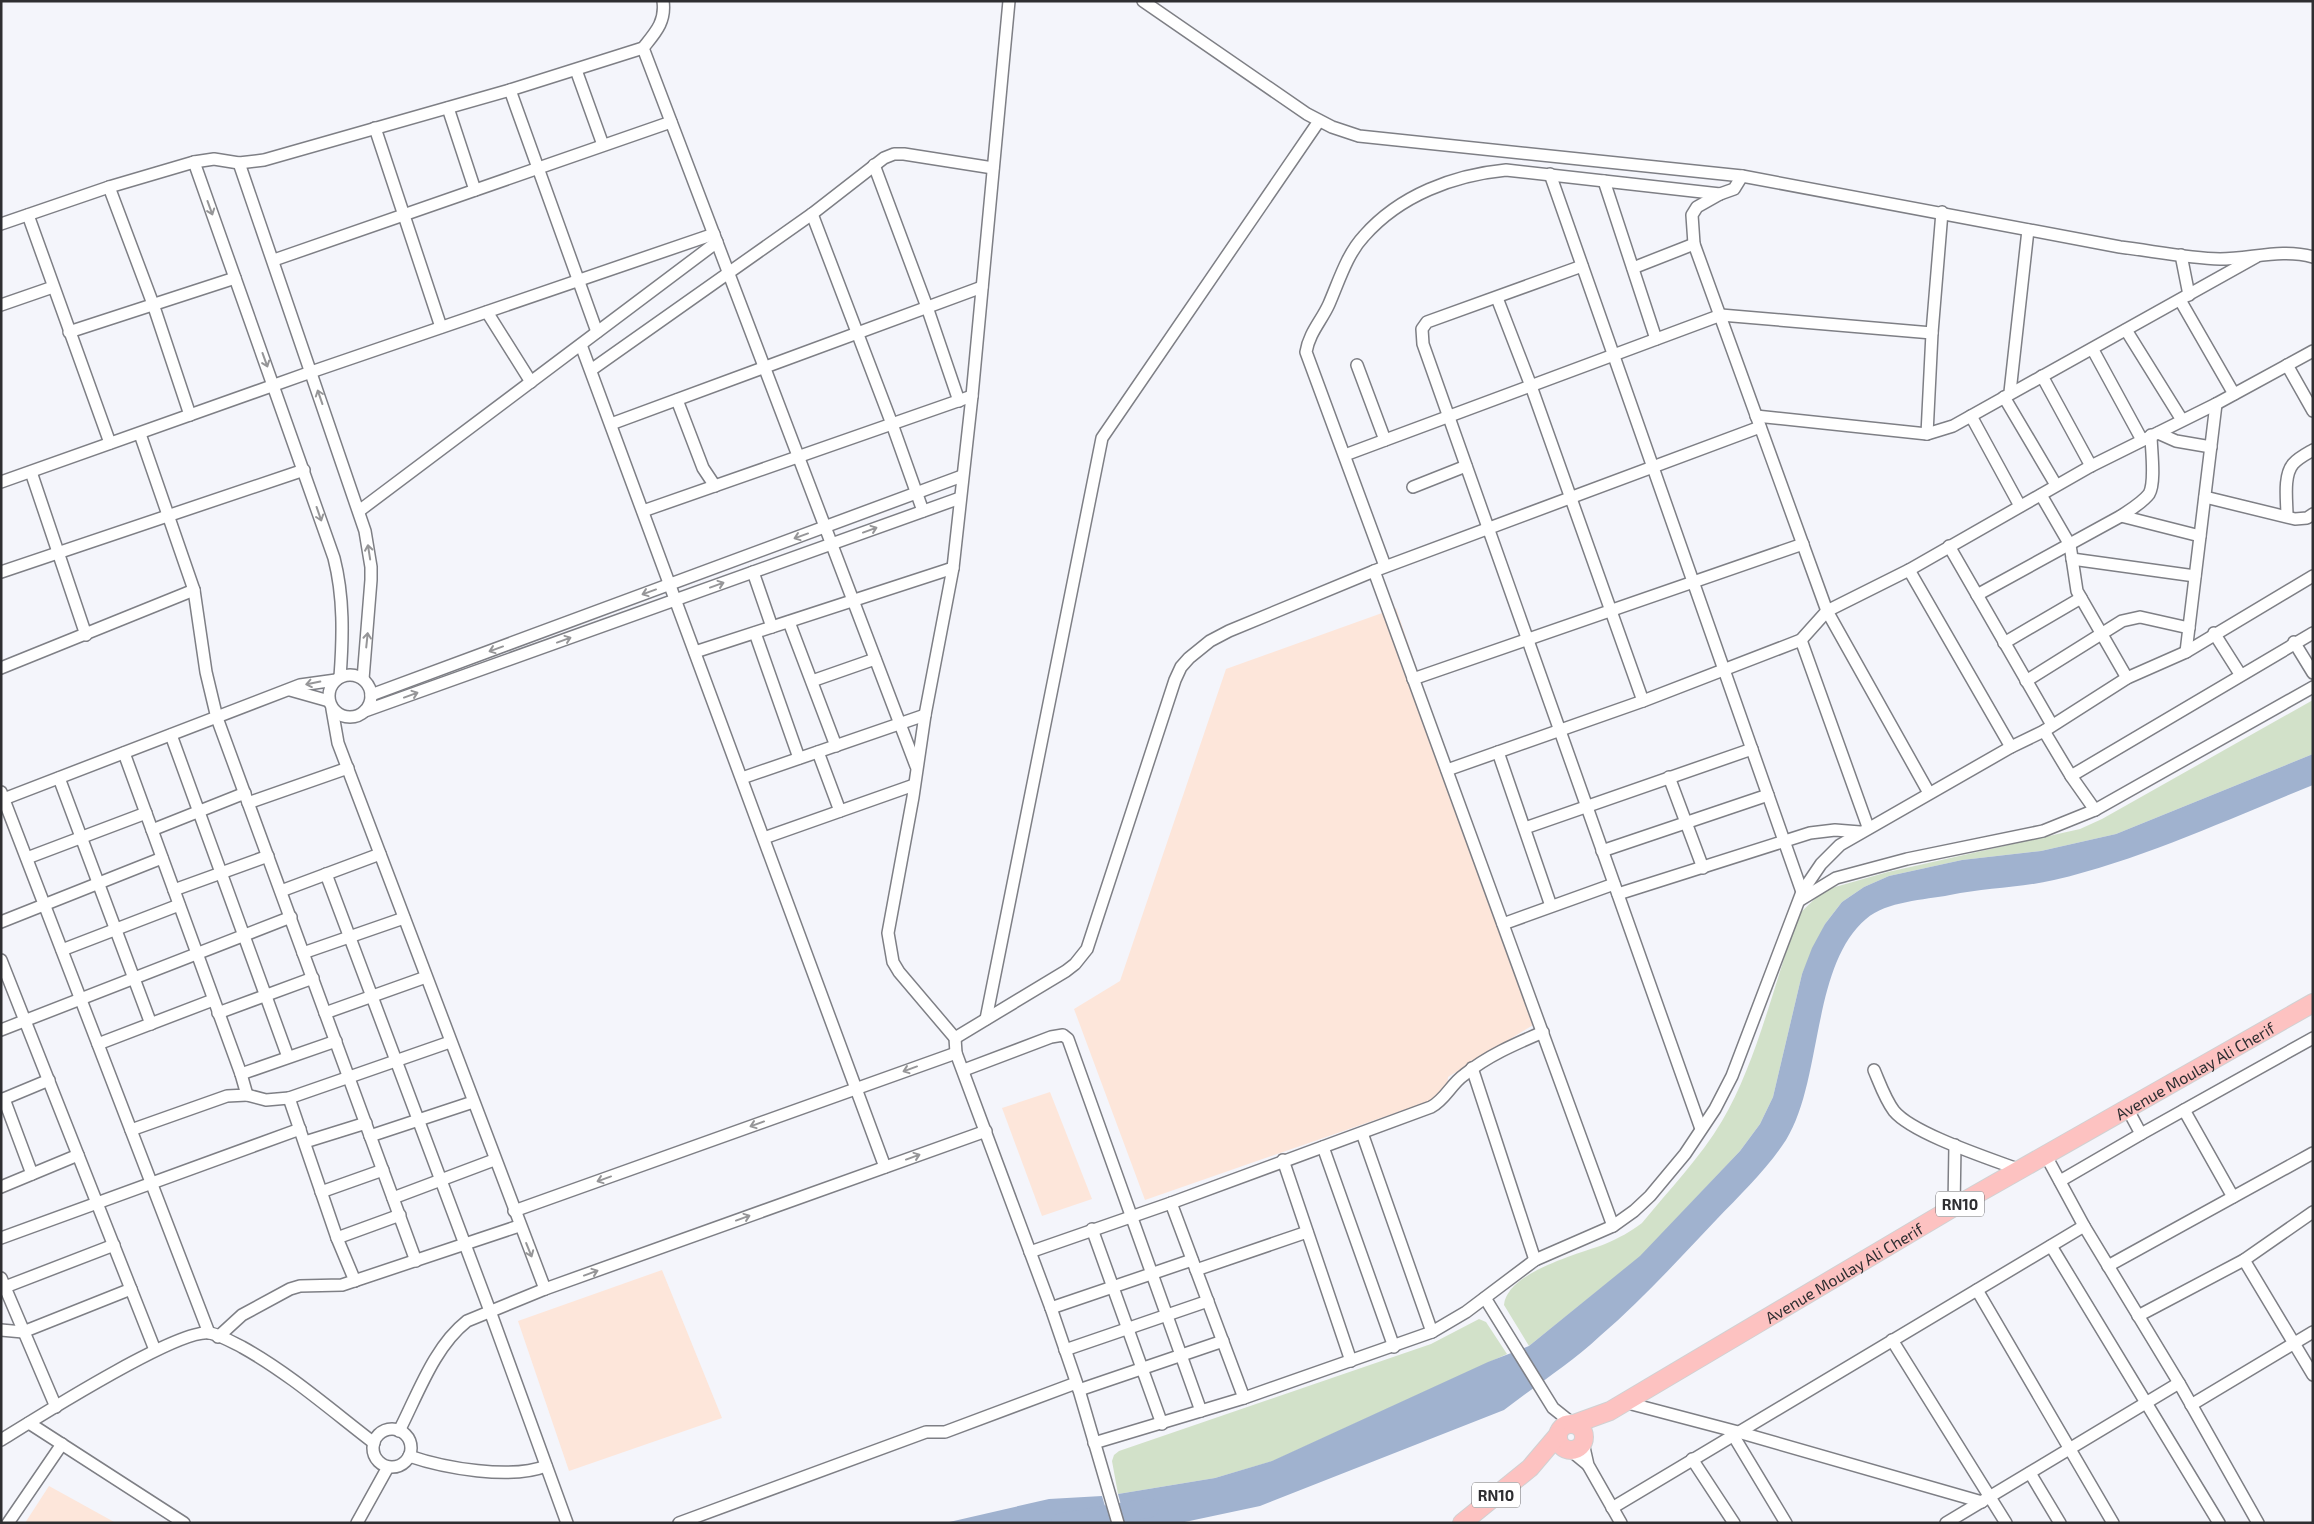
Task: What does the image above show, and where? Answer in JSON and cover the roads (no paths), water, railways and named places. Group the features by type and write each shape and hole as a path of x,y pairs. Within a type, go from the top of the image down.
{"main road":[{"name":"Avenue Moulay Ali Cherif","path":"1617,1406 2045,1154 2313,1003"},
{"name":"RN10","path":"1462,1523 1571,1437 1617,1406"}],"street":[{"path":"1,224 109,187 194,162 214,159 239,163 264,160 510,90 643,48 658,30 663,19 663,1"},
{"path":"1009,1 972,396 953,568 925,715 888,933 893,962 899,972 955,1038 956,1053 964,1070 1051,1308 1078,1387 1118,1523"},
{"path":"1143,1 1319,121 1359,136 1742,176 1942,212 2028,230 2181,255 2221,259 2296,253 2313,257"},
{"path":"643,48 917,769"},
{"path":"576,70 603,145"},
{"path":"510,90 597,332"},
{"path":"448,108 475,190"},
{"path":"986,1019 1102,438 1319,121"},
{"path":"274,260 671,122"},
{"path":"375,128 442,327"},
{"path":"591,370 812,214 874,165 894,154 993,168"},
{"path":"194,162 334,558 338,576 343,627 338,678 329,691 338,743 519,1226 545,1289"},
{"path":"239,163 359,511 371,567 363,679"},
{"path":"874,165 927,307 959,401"},
{"path":"1386,566 1306,352 1310,337 1328,306 1351,255 1363,237 1403,203 1448,182 1486,172 1506,170 1550,174 1720,194"},
{"path":"1550,174 1784,840 1801,896"},
{"path":"1742,176 1734,189 1720,194 1697,207 1692,215 1694,244 1827,611 1929,793"},
{"path":"1604,181 1656,340"},
{"path":"109,187 153,304 190,416"},
{"path":"1927,434 1932,333 1942,212"},
{"path":"812,214 923,511"},
{"path":"28,215 110,443"},
{"path":"2028,230 2007,395 2056,485"},
{"path":"1,482 578,280 715,238"},
{"path":"359,511 581,345 715,238"},
{"path":"1632,268 1694,244"},
{"path":"2181,255 2184,297 2234,394"},
{"path":"955,1038 1066,971 1087,950 1181,667 1198,650 1228,631 1386,566 1653,467 1758,421 1927,434 1953,426 2093,350 2260,255"},
{"path":"1582,266 1427,322 1423,326 1423,344 1701,1129"},
{"path":"70,332 235,278"},
{"path":"611,424 982,286"},
{"path":"1,305 53,287"},
{"path":"1497,298 1531,386 1643,701"},
{"path":"487,312 531,382"},
{"path":"1346,455 1721,315 1932,333"},
{"path":"2126,330 2182,420"},
{"path":"581,345 885,1167"},
{"path":"1977,596 2121,516 2141,501 2150,491 2152,484 2150,436 2093,350"},
{"path":"1447,770 1643,701 1801,640 1827,611 1909,570 2091,466 2216,404 2313,351"},
{"path":"1357,365 1385,440"},
{"path":"2287,365 2313,410"},
{"path":"2042,376 2091,466"},
{"path":"643,511 972,396"},
{"path":"677,400 703,468 715,486"},
{"path":"2186,652 2216,404"},
{"path":"1971,416 2020,506"},
{"path":"140,434 194,590 206,672 217,718 416,1261"},
{"path":"2150,436 2210,447"},
{"path":"2288,516 2287,488 2290,468 2298,459 2313,450"},
{"path":"1413,487 1466,466"},
{"path":"1,572 304,470"},
{"path":"31,472 86,635"},
{"path":"371,695 962,476"},
{"path":"2041,495 2070,544 2076,584 2081,598 2101,636 2128,678"},
{"path":"2204,497 2288,516 2303,518 2313,514"},
{"path":"290,690 330,705 337,713 348,718 358,716 960,498"},
{"path":"2121,516 2200,536"},
{"path":"1413,679 1803,544"},
{"path":"1949,546 2026,681 2071,776 2095,810"},
{"path":"2072,559 2195,576"},
{"path":"695,652 953,568"},
{"path":"1909,570 2012,747"},
{"path":"1374,571 1614,1226"},
{"path":"753,572 772,627"},
{"path":"1094,1443 1244,1398 1394,1347 1432,1332 1450,1323 1535,1260 1614,1226 1650,1196 1685,1154 1715,1108 1732,1076 1801,896 1821,864 1840,844 2048,728 2128,678 2186,652 2313,576"},
{"path":"1,668 194,590"},
{"path":"2004,643 2081,598"},
{"path":"2026,681 2101,636 2113,625 2140,618 2189,628"},
{"path":"789,622 836,746"},
{"path":"755,633 799,758"},
{"path":"2071,776 2294,642 2313,633"},
{"path":"2214,634 2240,674"},
{"path":"1801,640 1864,830"},
{"path":"2294,642 2313,673"},
{"path":"812,681 875,659"},
{"path":"365,712 369,707 371,695 363,679 352,675 311,683 59,778 2,797 151,1183 214,1335 257,1355 280,1370 374,1443"},
{"path":"1801,896 1836,878 1907,859 2043,830 2095,810 2313,687"},
{"path":"742,778 925,715"},
{"path":"338,743 348,718"},
{"path":"171,735 288,1057"},
{"path":"1525,828 1586,805 1752,749"},
{"path":"818,752 840,811"},
{"path":"1498,752 1551,906"},
{"path":"124,753 247,1095"},
{"path":"152,830 198,811 348,768"},
{"path":"1669,777 1703,868"},
{"path":"59,778 151,1024"},
{"path":"764,838 914,785"},
{"path":"1602,851 1768,795"},
{"path":"27,858 146,813"},
{"path":"1503,924 1551,906 1703,868 1810,833 1835,830 1864,830"},
{"path":"281,891 380,854"},
{"path":"174,890 268,856"},
{"path":"1,922 162,858"},
{"path":"326,874 490,1311 567,1523"},
{"path":"62,950 179,905"},
{"path":"1,1030 290,918"},
{"path":"304,953 404,918"},
{"path":"1,960 155,1350"},
{"path":"218,1013 313,978"},
{"path":"325,1013 426,978"},
{"path":"98,1044 213,1000"},
{"path":"1030,1252 1171,1203 1436,1104 1453,1083 1472,1068 1497,1053 1543,1032"},
{"path":"964,1070 1051,1037 1066,1037 1071,1046 1201,1411"},
{"path":"2060,1182 2141,1134 2313,1038"},
{"path":"241,1074 336,1041"},
{"path":"131,1130 227,1096 239,1094 266,1100 289,1098 450,1042"},
{"path":"514,1211 956,1053"},
{"path":"1472,1068 1535,1260"},
{"path":"1874,1070 1887,1100 1896,1113 1916,1127 1955,1145 2020,1170"},
{"path":"32,1174 2,1100 49,1080"},
{"path":"289,1098 337,1238 355,1281"},
{"path":"370,1136 473,1102"},
{"path":"2127,1108 2141,1134"},
{"path":"2184,1110 2233,1197"},
{"path":"304,1142 366,1123"},
{"path":"1,1238 300,1129"},
{"path":"399,1430 448,1340 467,1321 545,1289 986,1131"},
{"path":"1362,1133 1432,1332"},
{"path":"1954,1207 1955,1145"},
{"path":"1323,1146 1394,1347"},
{"path":"2108,1266 2313,1153"},
{"path":"2045,1154 2084,1226 2179,1383 2258,1523"},
{"path":"1,1187 78,1155"},
{"path":"393,1198 494,1160"},
{"path":"1283,1160 1351,1361"},
{"path":"321,1192 383,1170"},
{"path":"1171,1203 1244,1398"},
{"path":"2138,1316 2244,1260 2313,1212"},
{"path":"337,1238 400,1215"},
{"path":"1,1440 56,1406 155,1350 184,1339 214,1335 242,1315 290,1288 311,1285 332,1287 355,1281 519,1226"},
{"path":"1612,1508 2084,1226"},
{"path":"1092,1229 1162,1424"},
{"path":"1051,1308 1152,1274 1194,1265 1307,1232"},
{"path":"56,1406 3,1283 114,1245"},
{"path":"2051,1246 2219,1523"},
{"path":"2244,1260 2313,1375"},
{"path":"1,1330 23,1332 131,1289"},
{"path":"1977,1290 2069,1450 2114,1523"},
{"path":"1485,1298 1541,1387 1621,1523"},
{"path":"1065,1350 1208,1301"},
{"path":"2191,1405 2313,1332"},
{"path":"1892,1340 1986,1499 2006,1523"},
{"path":"679,1523 926,1432 945,1432 1078,1387 1223,1342"},
{"path":"1946,1523 2179,1383"},
{"path":"1617,1406 1736,1434 1986,1499"},
{"path":"29,1423 169,1519 184,1523"},
{"path":"387,1430 399,1430 409,1440 411,1447 409,1456 402,1465 388,1467 382,1464 374,1455 374,1443 377,1437 387,1430"},
{"path":"1736,1434 1786,1523"},
{"path":"8,1523 62,1444"},
{"path":"409,1456 448,1466 507,1472 523,1472 546,1466"},
{"path":"1692,1460 1734,1523"},
{"path":"358,1523 388,1467"},
{"path":"2030,1473 2060,1523"}],"water":[{"path":"2313,754 2313,785 2153,850 2054,880 1895,905 1884,908 1866,919 1848,940 1836,965 1826,994 1798,1115 1779,1151 1744,1191 1631,1308 1577,1356 1504,1410 1260,1506 1180,1523 1126,1523 1118,1494 1215,1478 1272,1461 1488,1362 1529,1346 1640,1256 1740,1151 1760,1124 1773,1097 1802,974 1812,948 1825,924 1842,902 1864,887 1889,876 1962,860 2041,851 2116,834"},
{"path":"1102,1496 1110,1523 945,1523 1049,1499"}],"waterway":[{"path":"1061,1523 1149,1508"}]}
